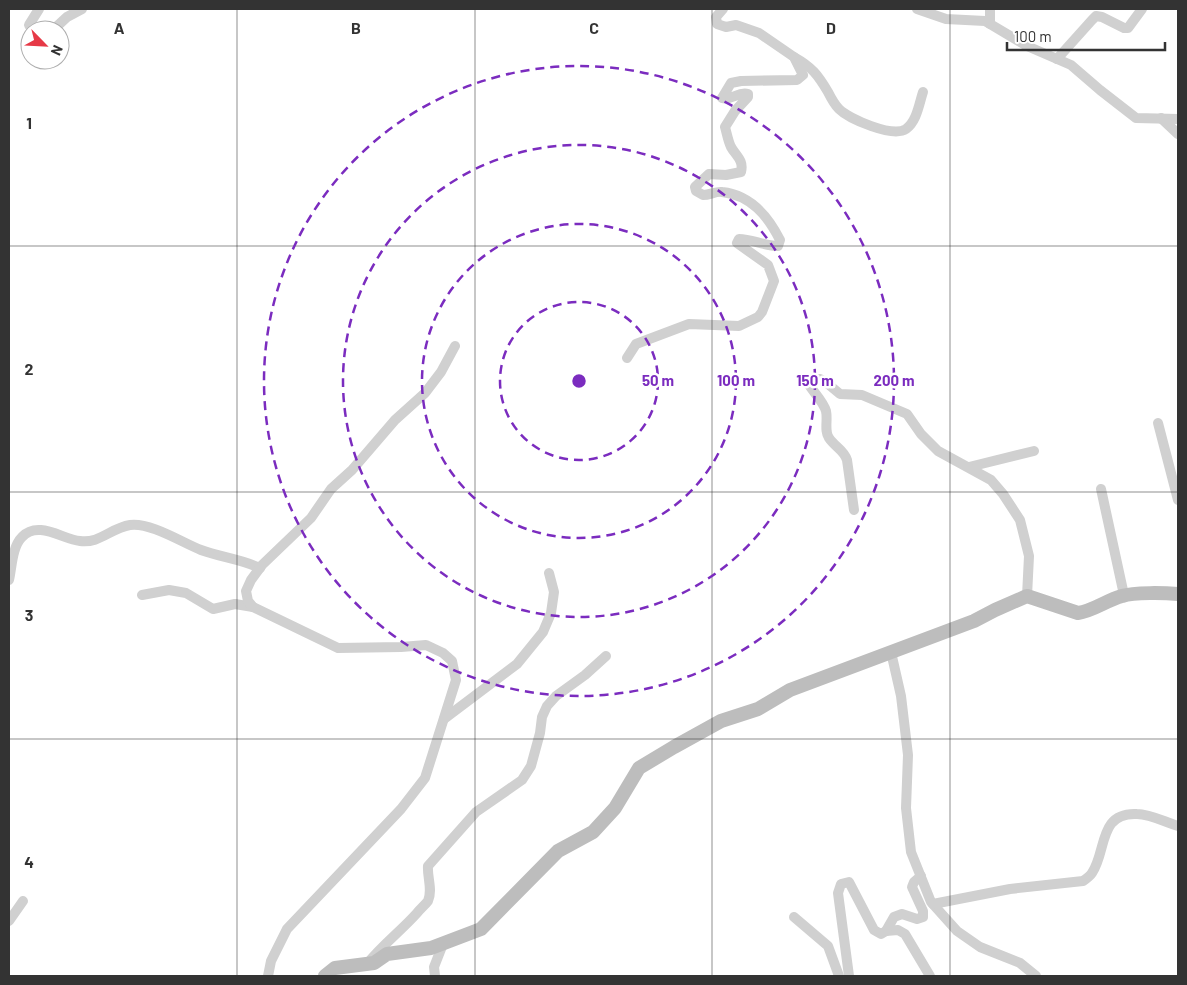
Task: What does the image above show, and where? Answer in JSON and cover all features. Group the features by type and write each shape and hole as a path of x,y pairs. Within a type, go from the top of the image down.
{"street":[{"path":"31,20 39,9"},
{"path":"65,20 82,9"},
{"path":"723,9 716,17 717,24 726,26 736,25 754,30 809,66 820,79 837,107 844,114 888,131 902,131 916,117 923,92"},
{"path":"917,9 946,19 985,21 1027,46 1071,65 1136,118 1178,119"},
{"path":"990,9 990,24"},
{"path":"1057,59 1096,16 1128,28 1142,9"},
{"path":"627,358 636,344 689,324 738,326 758,317 762,312 774,281 768,265 737,242 739,239 744,239 760,244 778,246 780,240 776,232 765,215 744,197 720,191 703,195 696,191 695,187 709,174 726,175 741,172 743,166 730,145 725,127 735,111 748,97 748,94 740,93 730,99 722,98 731,83 741,81 797,80 803,75 794,57"},
{"path":"1161,118 1178,134"},
{"path":"253,607 248,601 246,591 260,568 311,518 331,489 352,470 395,420 425,393 446,364 455,346"},
{"path":"854,510 845,453 829,438 826,430 828,422 825,409 808,384 812,379 820,379 840,394 862,395 907,414 921,434 938,451 991,480 1020,520 1029,556 1027,596"},
{"path":"1158,424 1178,500"},
{"path":"969,467 1034,451"},
{"path":"1100,489 1124,595"},
{"path":"9,580 15,549 22,536 34,531 48,531 80,541 93,541 116,529 132,524 156,530 202,550 249,563 260,568"},
{"path":"444,719 517,664 543,632 551,613 554,592 549,573"},
{"path":"142,595 169,590 186,593 213,609 235,604 253,607 338,648 426,645 443,653 452,661 456,680 425,778 401,809 287,929 272,960 268,976"},
{"path":"325,976 335,968 374,963 387,954 431,948 481,929 558,851 593,832 615,808 639,768 721,721 758,709 790,690 974,621 1027,596 1078,612 1086,612 1124,595 1178,594"},
{"path":"891,652 901,696 908,755 906,808 911,852 933,904 958,931 980,947 1020,963 1036,976"},
{"path":"367,964 376,952 405,926 428,900 430,887 427,876 428,866 476,812 522,780 531,766 540,733 542,717 547,706 556,696 585,675 606,656"},
{"path":"933,904 1010,889 1083,882 1092,873 1106,833 1113,820 1122,814 1138,814 1178,826"},
{"path":"886,931 894,917 902,914 917,919 923,917 923,911 912,887 914,882 921,876"},
{"path":"849,976 838,893 841,884 849,882 874,930 881,934 886,931 898,930 905,934 930,976"},
{"path":"9,921 23,901"},
{"path":"794,917 828,946 839,976"},
{"path":"435,976 434,967 443,944"}]}
